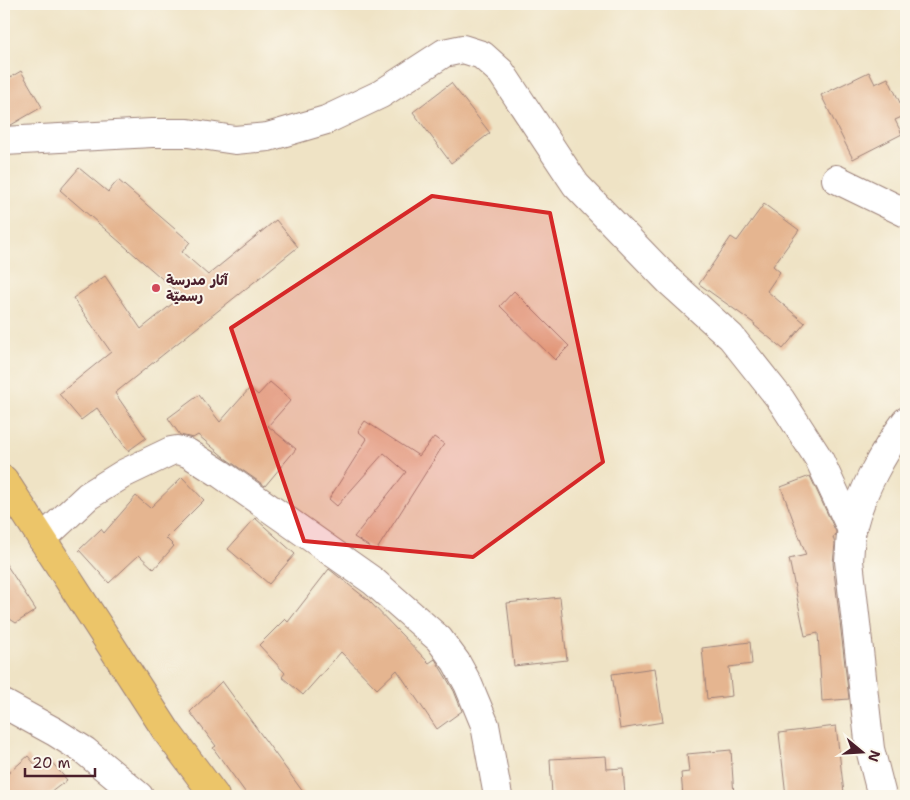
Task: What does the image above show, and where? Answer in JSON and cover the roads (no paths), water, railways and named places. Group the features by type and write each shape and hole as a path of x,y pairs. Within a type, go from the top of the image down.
{"main road":[{"path":"4,480 167,732 215,796"}],"street":[{"path":"4,141 152,133 188,133 235,140 268,137 326,120 381,94 444,53 463,49 482,55 501,72 576,185 662,274 731,337 781,400 819,459 852,530"},
{"path":"836,179 906,213"},
{"path":"882,796 870,749 849,561 852,530 868,483 890,442 906,421"},
{"path":"42,539 88,496 125,473 171,451 177,450 188,453 221,474 373,581 440,639 468,684 485,724 498,796"},
{"path":"4,704 85,751 140,796"}],"place":[{"name":"آثار مدرسة رسميّة","path":"156,288"}]}
